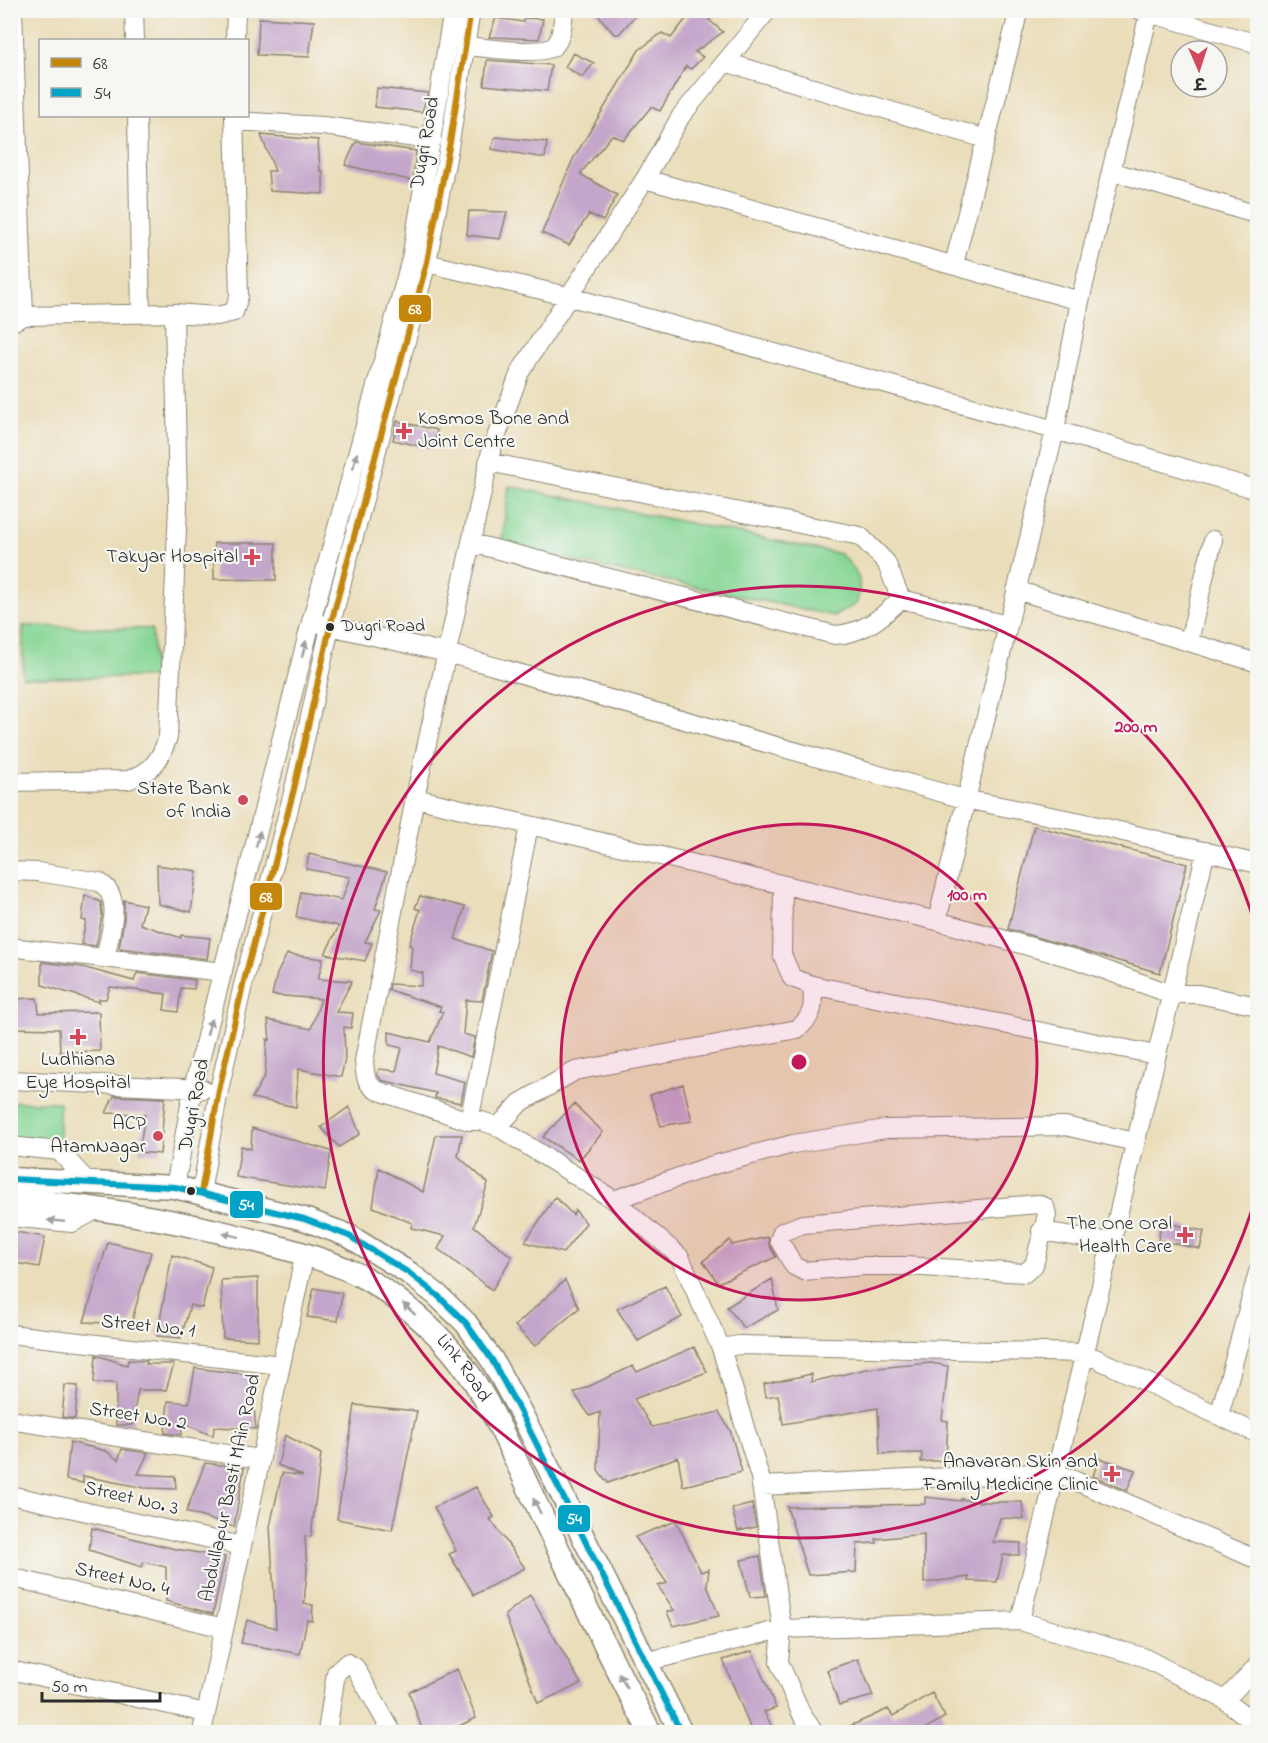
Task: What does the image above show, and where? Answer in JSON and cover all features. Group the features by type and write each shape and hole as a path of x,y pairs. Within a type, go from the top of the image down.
{"main road":[{"name":"Link Road","path":"10,1179 175,1187 304,1219 349,1236 409,1273 437,1294 466,1323 492,1360 523,1417 681,1732"},
{"name":"Link Road","path":"10,1199 71,1204 178,1222 305,1253 359,1275 398,1300 439,1336 466,1369 492,1413 619,1675 650,1732"}],"street":[{"path":"13,10 17,320 174,313 217,316 234,312 239,296 234,118 323,126 432,140"},
{"path":"134,10 135,39"},
{"path":"235,39 236,10"},
{"name":"Dugri Road","path":"175,1187 193,1088 311,622 419,261 432,140 453,10"},
{"name":"Dugri Road","path":"201,1193 219,1090 243,985 294,789 330,627 419,261 471,10"},
{"path":"465,46 541,51 553,47 558,39 564,10"},
{"path":"768,10 681,116 645,179 567,296 520,372 488,462 415,798 365,1047 365,1076 369,1085 376,1090 469,1121 482,1121 498,1127 614,1200 680,1257 721,1348 761,1486 782,1629 779,1662 802,1715 814,1732"},
{"path":"954,264 1019,10"},
{"path":"937,921 964,799 1054,430 1144,12 1257,44"},
{"path":"725,62 986,139"},
{"path":"137,117 141,314"},
{"path":"1111,171 1257,215"},
{"path":"645,179 1080,301"},
{"path":"419,261 567,296 1054,430 1257,490"},
{"path":"10,782 128,780 145,774 160,760 168,737 178,505 174,313"},
{"path":"488,462 860,536 886,562 902,599"},
{"path":"1189,641 1213,540"},
{"path":"471,543 835,635 854,633 872,624 902,599"},
{"path":"1016,590 1257,663"},
{"path":"902,599 1007,625"},
{"path":"311,622 447,653 964,799 1082,822 1257,864"},
{"path":"415,798 937,921 1074,959 1171,994 1198,994 1257,1006"},
{"path":"469,1121 529,826"},
{"path":"1020,1621 1206,850"},
{"path":"10,871 38,872 99,882 106,887 111,893 114,910 105,958"},
{"path":"783,886 782,954 792,978 812,985 1156,1055"},
{"path":"10,947 223,972"},
{"path":"498,1127 520,1103 575,1071 797,1029 809,1020 814,1008 812,985"},
{"path":"10,1080 219,1090"},
{"path":"614,1200 710,1166 782,1146 886,1129 1065,1126 1135,1142"},
{"path":"10,1146 59,1152 90,1184"},
{"path":"1038,1204 1047,1211 1041,1231 1034,1265 1025,1273 895,1266 804,1271 794,1266 779,1240 782,1232 803,1224 1038,1204"},
{"path":"10,1217 72,1223 98,1209"},
{"path":"1041,1231 1111,1242"},
{"name":"Abdullapur Basti MAin Road","path":"202,1732 305,1253"},
{"path":"1219,1416 1257,1272"},
{"name":"Street No. 1","path":"10,1334 281,1365"},
{"path":"721,1348 739,1345 1084,1353 1257,1434"},
{"name":"Street No. 2","path":"10,1420 259,1459"},
{"path":"761,1486 1055,1472 1257,1560"},
{"name":"Street No. 3","path":"10,1495 242,1546"},
{"name":"Street No. 4","path":"10,1577 224,1628"},
{"path":"645,1662 782,1629 1020,1621 1143,1657 1225,1700 1257,1726"},
{"path":"327,1732 336,1673 348,1663 355,1667 393,1732"},
{"path":"1225,1700 1257,1665"},
{"path":"10,1670 206,1713"}],"green space":[{"path":"509,486 840,554 858,576 859,588 856,604 834,616 501,546"},
{"path":"23,626 152,629 154,677 23,678"},
{"path":"11,1102 59,1102 59,1150 11,1151"}],"building":[{"path":"594,10 640,10 619,34 614,34"},
{"path":"693,10 720,10 709,20 723,32 695,52 703,57 691,69 686,66 660,111 651,107 624,140 612,135 580,174 617,195 603,221 589,214 569,245 542,233 573,159 639,50 662,33 671,38"},
{"path":"259,18 314,21 309,57 257,55"},
{"path":"496,18 523,22 524,18 543,19 539,39 489,37"},
{"path":"573,53 594,63 582,77 565,67"},
{"path":"487,60 551,65 547,91 484,85"},
{"path":"377,88 428,93 422,112 375,107"},
{"path":"261,135 318,140 320,171 323,171 323,194 270,191 268,171 275,171"},
{"path":"495,137 547,142 545,158 491,149"},
{"path":"356,142 416,151 413,181 345,165"},
{"path":"469,211 507,212 500,239 467,235"},
{"path":"397,421 437,430 433,449 393,440"},
{"path":"214,543 276,543 276,580 214,579"},
{"path":"1034,826 1187,864 1160,973 1008,929"},
{"path":"309,854 387,872 375,909 381,910 365,942 372,943 365,961 325,954 339,926 296,917 301,892 342,900 350,877 306,869"},
{"path":"157,865 197,871 191,912 158,904"},
{"path":"85,895 101,902 102,916 96,946 81,944 86,921 82,920"},
{"path":"420,896 465,907 455,939 492,951 482,1001 466,1000 463,1034 475,1037 471,1057 438,1046 433,1073 465,1082 461,1103 435,1098 436,1093 381,1080 377,1074 379,1069 396,1071 402,1048 389,1045 389,1032 430,1042 443,1012 439,1011 441,1007 389,990 390,984 421,986 423,973 410,970 412,946 409,945 420,910 415,908"},
{"path":"124,900 145,905 140,924 181,938 181,935 210,938 207,959 119,948 124,919"},
{"path":"287,954 323,959 318,979 352,981 336,1012 353,1013 351,1028 344,1027 345,1059 341,1077 298,1069 296,1107 252,1098 265,1075 267,1039 270,1040 268,1020 311,1029 321,999 272,995 277,974"},
{"path":"42,962 82,967 134,981 137,973 195,980 194,989 181,988 178,1012 164,1010 166,994 110,987 106,999 99,999 99,1002 42,985"},
{"path":"37,998 39,1013 99,1012 100,1051 60,1052 59,1029 10,1028 10,999"},
{"path":"683,1084 692,1121 661,1126 650,1095"},
{"path":"114,1096 165,1098 160,1154 139,1152 145,1114 106,1113"},
{"path":"574,1104 603,1132 579,1160 543,1137"},
{"path":"349,1107 360,1134 339,1147 321,1127"},
{"path":"252,1128 331,1151 325,1191 236,1177 241,1146 251,1149"},
{"path":"436,1135 462,1135 458,1156 488,1183 474,1226 512,1257 492,1290 438,1249 445,1236 411,1228 412,1223 373,1207 379,1168 423,1192"},
{"path":"555,1197 573,1215 575,1210 586,1223 563,1253 525,1242"},
{"path":"1162,1222 1204,1231 1200,1249 1158,1240"},
{"path":"10,1231 45,1237 39,1267 10,1262"},
{"path":"768,1237 769,1245 776,1257 718,1283 703,1261 730,1240 732,1245"},
{"path":"108,1242 151,1252 131,1324 84,1322"},
{"path":"172,1255 212,1267 202,1308 190,1305 181,1338 157,1336"},
{"path":"258,1278 258,1340 223,1338 221,1280"},
{"path":"772,1279 778,1310 744,1328 727,1307"},
{"path":"565,1280 579,1308 535,1346 515,1326"},
{"path":"665,1286 682,1317 638,1341 617,1309"},
{"path":"314,1288 342,1293 338,1321 307,1317"},
{"path":"694,1347 707,1372 634,1399 652,1427 719,1412 730,1430 742,1472 683,1486 678,1457 608,1483 598,1470 600,1412 590,1416 574,1393 633,1366 637,1372"},
{"path":"96,1355 127,1365 128,1360 147,1361 146,1364 174,1364 166,1390 138,1390 132,1425 116,1425 116,1383 94,1383"},
{"path":"931,1363 948,1366 942,1420 948,1421 946,1460 921,1462 922,1453 880,1454 878,1408 783,1424 778,1395 766,1397 764,1384 812,1374 811,1382 866,1369"},
{"path":"195,1368 251,1375 256,1429 214,1427 213,1436 183,1423 181,1435 165,1433 168,1401 189,1403"},
{"path":"65,1385 78,1386 75,1419 62,1417"},
{"path":"355,1405 417,1411 392,1530 337,1519"},
{"path":"285,1435 321,1454 311,1537 305,1536 307,1572 304,1604 313,1605 312,1621 307,1620 300,1654 241,1643 247,1620 276,1628 270,1526 282,1473 303,1476 278,1465"},
{"path":"70,1442 106,1451 118,1460 122,1449 148,1453 138,1474 175,1476 176,1489 145,1488 83,1476 83,1483 66,1480"},
{"path":"1099,1458 1135,1470 1127,1491 1093,1476"},
{"path":"205,1463 244,1468 234,1527 186,1512"},
{"path":"476,1487 494,1517 490,1519 525,1568 474,1595 449,1554 456,1551 434,1507"},
{"path":"925,1497 980,1502 1022,1502 1024,1519 1000,1518 993,1542 1021,1543 1019,1555 1003,1555 997,1582 968,1581 969,1577 924,1583 924,1534 876,1539 877,1543 857,1544 856,1572 808,1575 787,1507 925,1504"},
{"path":"752,1504 756,1527 738,1531 732,1509"},
{"path":"676,1521 701,1572 709,1569 707,1585 719,1616 673,1626 667,1612 674,1610 658,1586 667,1583 635,1537"},
{"path":"92,1528 175,1549 225,1557 213,1614 166,1601 166,1567 144,1562 142,1567 89,1550"},
{"path":"760,1556 766,1596 750,1597 741,1560"},
{"path":"530,1595 581,1684 538,1703 505,1615"},
{"path":"752,1651 776,1708 764,1712 775,1732 752,1732 723,1660"},
{"path":"858,1659 873,1696 839,1705 827,1670"},
{"path":"457,1669 476,1718 446,1732 423,1732 409,1692"},
{"path":"932,1693 945,1717 920,1732 837,1732 888,1709 893,1716"}],"transit line":[{"name":"68","path":"201,1193 219,1090 243,985 294,789 330,627 427,262 450,142 471,10"},
{"name":"54","path":"10,1179 175,1187 304,1219 349,1236 409,1273 437,1295 466,1323 492,1360 523,1417 681,1732"}],"place":[{"name":"Kosmos Bone and Joint Centre","path":"404,431"},
{"name":"Takyar Hospital","path":"252,557"},
{"name":"Dugri Road","path":"330,627"},
{"name":"State Bank of India","path":"243,800"},
{"name":"Ludhiana Eye Hospital","path":"78,1037"},
{"name":"ACP AtamNagar","path":"158,1136"},
{"name":"The One Oral Health Care","path":"1185,1235"},
{"name":"Anavaran Skin and Family Medicine Clinic","path":"1112,1474"}]}
